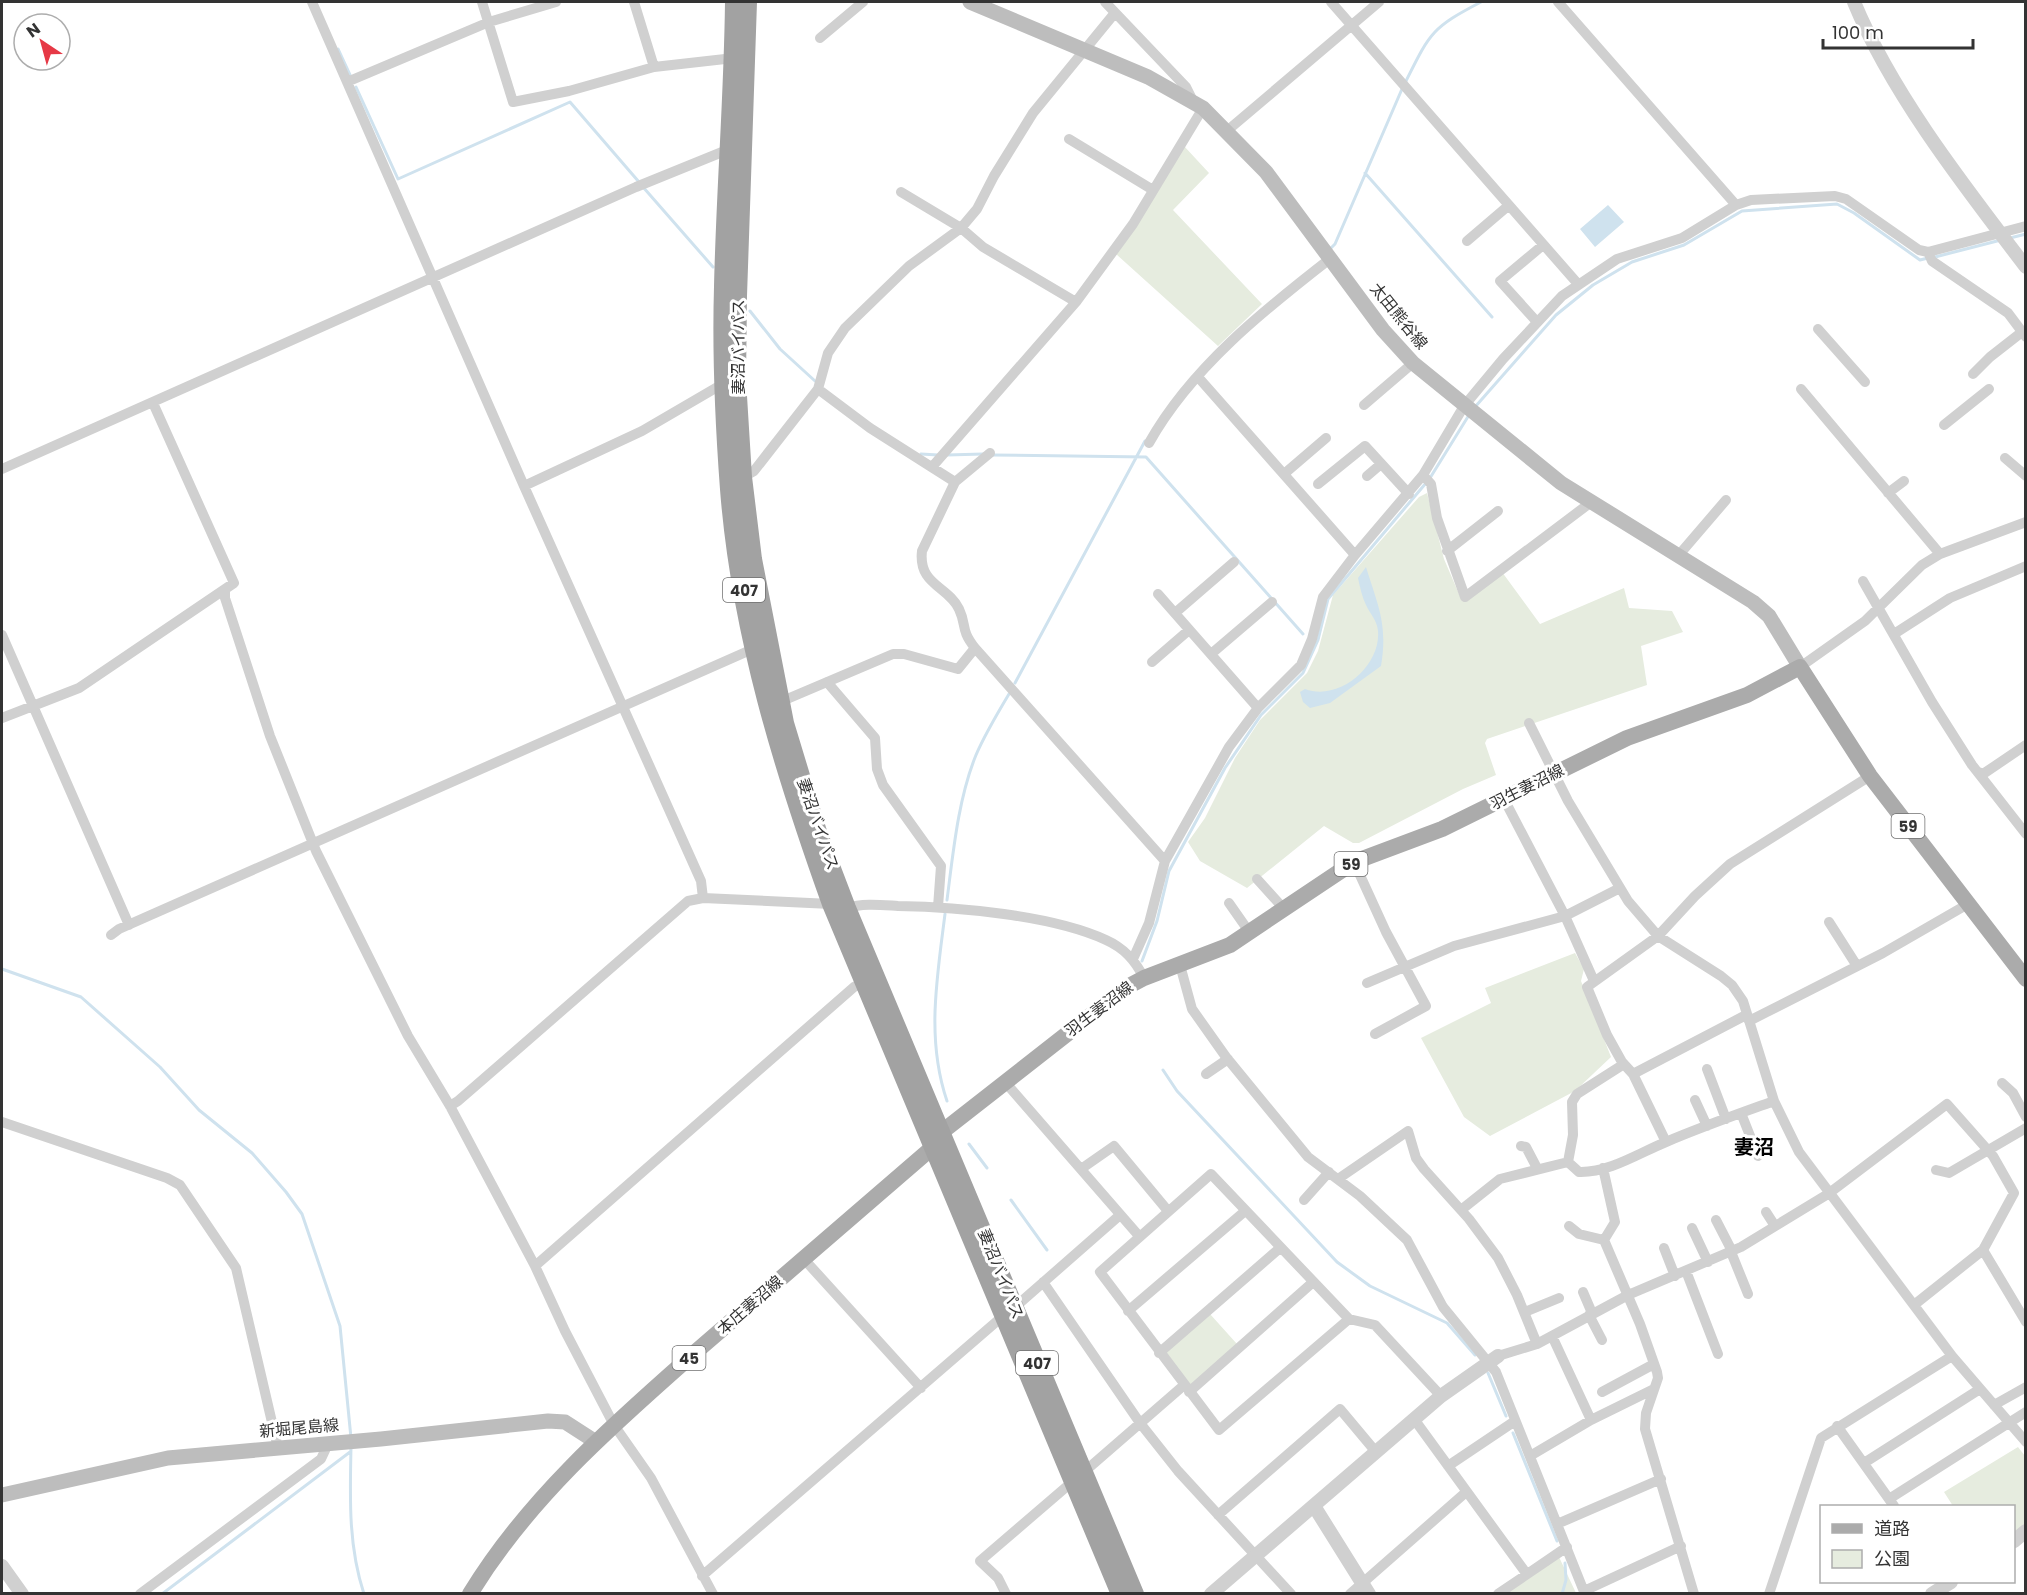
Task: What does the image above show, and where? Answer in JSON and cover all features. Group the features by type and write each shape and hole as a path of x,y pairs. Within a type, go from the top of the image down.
{"highway":[{"name":"妻沼バイパス","path":"735,2 737,148"},
{"name":"妻沼バイパス","path":"748,2 737,148 723,287 731,381 753,559 780,702 839,906 864,982 933,1147 1008,1312 1078,1477 1120,1593"},
{"name":"妻沼バイパス","path":"731,381 729,490 736,548 768,711 792,794 839,906 943,1131 1008,1312"},
{"name":"妻沼バイパス","path":"1078,1477 1135,1593"}],"main road":[{"name":"太田熊谷線","path":"973,2 1148,77 1199,106 1228,130 1266,172 1383,330 1413,363 1464,406 1590,503 1742,593 1762,609 1776,627 1800,667"},
{"name":"羽生妻沼線","path":"943,1131 1108,1000 1144,978 1230,945 1354,862 1442,829 1640,732 1747,695 1800,667"},
{"name":"59","path":"1800,667 1870,776 2025,979"},
{"name":"本庄妻沼線","path":"470,1593 487,1567 536,1505 596,1442 803,1258 933,1147 943,1131"},
{"name":"新堀尾島線","path":"2,1495 168,1458 548,1421 565,1422 579,1428 596,1442"}],"street":[{"path":"312,2 524,486 701,881 704,898"},
{"path":"483,2 513,102 569,91 654,68 734,58"},
{"path":"347,82 489,22 556,2"},
{"path":"634,2 654,68"},
{"path":"820,38 862,2"},
{"path":"932,467 1076,302 1133,225 1199,106 1186,87 1105,2"},
{"path":"1331,2 1578,284"},
{"path":"1228,130 1379,2"},
{"path":"1558,2 1736,205"},
{"path":"1854,2 1889,69 2025,267"},
{"path":"743,477 754,471 818,389 828,353 845,328 909,266 961,228 976,209 993,176 1033,113 1114,14"},
{"path":"1069,139 1154,190"},
{"path":"2,469 636,187 737,148"},
{"path":"901,192 961,228 983,247 1076,302"},
{"path":"1133,959 1149,923 1165,861 1213,772 1258,708 1301,665 1312,639 1323,597 1355,555 1409,494 1423,475 1464,406 1537,322 1578,284 1617,259 1682,238 1736,205 1751,200 1834,196 1855,204 1919,250 1928,252 1999,231 2025,226"},
{"path":"1467,241 1508,206"},
{"path":"1537,322 1500,281 1543,245"},
{"path":"1928,252 1932,261 2008,313 2024,334 1990,357 1973,374"},
{"path":"1149,444 1173,405 1198,377 1245,329 1331,258"},
{"path":"1818,329 1865,382"},
{"path":"1364,405 1413,363"},
{"path":"1198,377 1355,555"},
{"path":"524,486 642,431 731,381"},
{"path":"818,389 870,428 955,482"},
{"path":"1800,389 1940,554"},
{"path":"1944,425 1989,389"},
{"path":"2,718 79,688 234,583 153,403"},
{"path":"1284,474 1326,438"},
{"path":"1318,484 1365,446 1409,494"},
{"path":"990,453 955,482 922,551 921,561 933,585 952,599 958,608 964,634 975,648 1165,861"},
{"path":"2005,458 2025,477"},
{"path":"1367,476 1381,464"},
{"path":"1423,475 1431,484 1437,518 1465,597 1590,503"},
{"path":"1888,493 1904,481"},
{"path":"1678,556 1726,500"},
{"path":"1447,551 1498,511"},
{"path":"1800,667 1865,621 1922,565 1940,554 2025,522"},
{"path":"1175,613 1233,562"},
{"path":"1894,634 1950,598 2025,567"},
{"path":"1863,581 1932,702 1978,772 2025,834"},
{"path":"225,590 225,598 270,736 314,841 316,851 408,1036 450,1106 535,1266 565,1331 614,1425 651,1479 713,1593"},
{"path":"1158,594 1258,708"},
{"path":"1211,654 1272,602"},
{"path":"1152,662 1190,630"},
{"path":"2,635 129,925"},
{"path":"111,936 129,925 314,841 755,648"},
{"path":"780,702 893,654 904,654 958,669 975,648"},
{"path":"827,682 874,738 877,769 883,785 941,866 938,907"},
{"path":"1529,723 1553,773 1620,888 1658,936 1732,985 1743,1001 1774,1101 1794,1144 1828,1194 1952,1356 2025,1443"},
{"path":"1978,772 1983,774 2025,745"},
{"path":"1666,1142 1633,1074 1606,1035 1587,987 1658,936 1710,881 1730,864 1870,776"},
{"path":"1504,799 1565,916 1594,981"},
{"path":"1354,862 1386,932 1426,1006 1375,1034"},
{"path":"1257,879 1285,910"},
{"path":"1367,983 1454,946 1565,916 1620,888"},
{"path":"450,1106 467,1094 688,901 704,898 839,906 938,907 994,914 1077,929 1107,940 1133,959 1144,978"},
{"path":"1229,903 1250,933"},
{"path":"1633,1074 1857,966 1968,904"},
{"path":"1829,922 1857,966"},
{"path":"1180,965 1192,1009 1227,1059 1308,1157 1334,1175 1407,1240 1443,1307 1493,1359 1515,1421 1585,1592 1681,1546"},
{"path":"535,1266 854,987 864,982"},
{"path":"1198,1042 1211,1037"},
{"path":"1206,1074 1227,1059"},
{"path":"1568,1162 1573,1135 1572,1102 1577,1094 1624,1064"},
{"path":"1707,1069 1726,1119"},
{"path":"1005,1082 1139,1236"},
{"path":"2002,1083 2013,1093 2025,1117"},
{"path":"1695,1100 1707,1126"},
{"path":"1568,1162 1579,1172 1603,1168 1774,1101"},
{"path":"1211,1593 1258,1556 1441,1396 1493,1359 1537,1344 1628,1295 1732,1251 1828,1194 1947,1104 1988,1152 2014,1193 1983,1250 1914,1305"},
{"path":"1741,1113 1758,1156"},
{"path":"2,1122 167,1178 180,1185 236,1268 278,1448"},
{"path":"1936,1170 1949,1173 1988,1152 2025,1128"},
{"path":"1304,1200 1334,1175 1408,1131 1416,1158 1461,1210 1498,1258 1525,1312 1537,1344"},
{"path":"1081,1169 1114,1146 1168,1211"},
{"path":"1521,1146 1526,1147 1537,1168"},
{"path":"1461,1210 1493,1182 1537,1168 1568,1162"},
{"path":"1603,1168 1615,1222 1604,1240"},
{"path":"1349,1319 1219,1430 1100,1272 1210,1174 1349,1319 1375,1325 1441,1396"},
{"path":"2012,1198 2025,1191"},
{"path":"1128,1311 1244,1212"},
{"path":"1766,1212 1775,1226"},
{"path":"702,1576 1120,1215"},
{"path":"1716,1220 1732,1251 1748,1294"},
{"path":"1569,1226 1579,1234 1604,1240"},
{"path":"1692,1228 1708,1262"},
{"path":"1604,1240 1628,1295 1658,1378 1646,1413 1646,1429 1694,1593"},
{"path":"1159,1353 1280,1248"},
{"path":"1664,1248 1675,1276"},
{"path":"1983,1250 2025,1322"},
{"path":"803,1258 921,1388"},
{"path":"1686,1271 1718,1354"},
{"path":"1043,1282 1140,1423 1178,1471 1291,1593"},
{"path":"1006,1593 998,1578 980,1561 1140,1423 1186,1389 1312,1283"},
{"path":"1583,1292 1602,1340"},
{"path":"1525,1312 1559,1298"},
{"path":"1552,1336 1591,1420"},
{"path":"1769,1593 1821,1438 1952,1356"},
{"path":"1602,1392 1654,1364"},
{"path":"1994,1405 2025,1387"},
{"path":"1530,1456 1591,1420 1654,1389"},
{"path":"1864,1463 1980,1389"},
{"path":"1218,1515 1340,1409 1376,1452"},
{"path":"1837,1426 1891,1503 2025,1412"},
{"path":"1414,1419 1465,1493 1526,1573"},
{"path":"1448,1466 1515,1421"},
{"path":"140,1593 321,1459 328,1444"},
{"path":"1557,1524 1661,1479"},
{"path":"1350,1593 1366,1588 1465,1493"},
{"path":"1314,1506 1366,1588"},
{"path":"1498,1593 1567,1547"},
{"path":"2,1566 22,1593"},
{"path":"1932,1593 1947,1583"}],"green space":[{"path":"1184,146 1209,173 1173,210 1262,304 1218,346 1116,254"},
{"path":"1427,493 1444,559 1462,601 1502,572 1540,624 1624,588 1629,608 1672,611 1683,632 1641,646 1647,685 1487,739 1485,743 1496,775 1463,789 1359,843 1353,843 1324,826 1247,888 1200,861 1188,842 1205,818 1235,758 1260,720 1307,673 1318,651 1333,595 1419,497"},
{"path":"1575,953 1584,969 1581,981 1611,1057 1575,1091 1490,1136 1464,1117 1421,1038 1491,1003 1485,988"},
{"path":"1210,1314 1237,1344 1190,1386 1166,1352"},
{"path":"2018,1447 2025,1456 2025,1524 2015,1534 2015,1505 1952,1505 1944,1492"},
{"path":"1559,1557 1576,1593 1505,1594"}],"water":[{"path":"1608,205 1624,222 1595,247 1580,229"},
{"path":"1366,567 1381,615 1383,651 1381,666 1330,703 1310,708 1303,702 1300,692 1305,689 1318,692 1344,686 1365,668 1373,657 1378,631 1361,592 1358,578"}],"waterway":[{"path":"1405,83 1420,53 1434,34 1452,19 1481,2"},
{"path":"338,49 350,75"},
{"path":"356,87 398,179 570,102 639,182"},
{"path":"1330,249 1335,244 1402,89"},
{"path":"1365,173 1492,317"},
{"path":"643,187 713,267"},
{"path":"1475,407 1556,315 1593,285 1632,262 1684,245 1742,211 1837,204 1854,213 1920,260 1928,258"},
{"path":"2010,238 2026,234"},
{"path":"1935,257 2001,240"},
{"path":"750,311 780,349 815,381"},
{"path":"1430,478 1469,415"},
{"path":"1015,683 1145,441"},
{"path":"921,454 938,455"},
{"path":"947,455 983,454"},
{"path":"992,455 1146,457 1303,634"},
{"path":"1142,961 1157,921 1169,871 1225,768 1261,715 1303,673 1318,640 1328,599 1426,483"},
{"path":"947,900 957,827 970,772 983,739 1009,694"},
{"path":"945,914 935,1008 935,1031 937,1055 947,1101"},
{"path":"2,969 81,997 160,1067 199,1110 252,1153 286,1192 302,1214 340,1326 351,1438"},
{"path":"1163,1070 1177,1091 1337,1262 1370,1286 1447,1323 1475,1355"},
{"path":"969,1144 987,1168"},
{"path":"1011,1200 1047,1250"},
{"path":"1488,1373 1506,1416"},
{"path":"1513,1433 1557,1541"},
{"path":"351,1447 350,1503 353,1539 364,1594"},
{"path":"162,1594 350,1452"},
{"path":"1562,1594 1566,1580 1565,1563"}],"district":[{"name":"妻沼","path":"1754,1147"}]}
